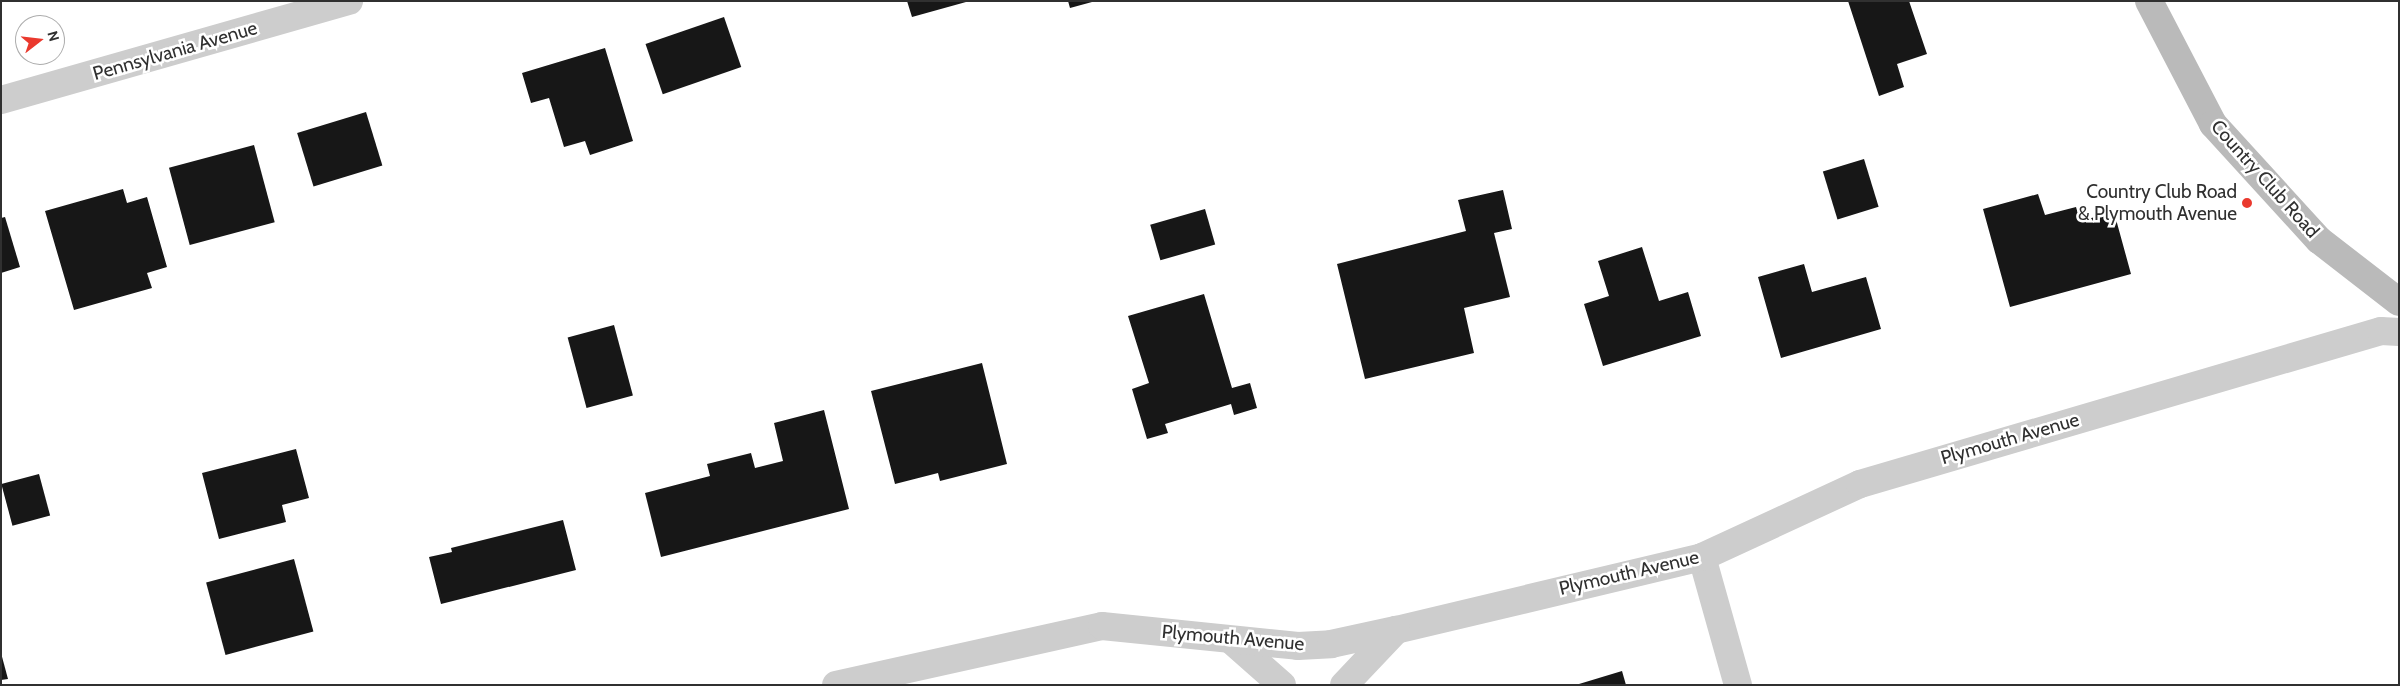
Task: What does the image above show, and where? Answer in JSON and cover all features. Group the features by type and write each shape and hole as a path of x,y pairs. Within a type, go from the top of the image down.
{"main road":[{"name":"Country Club Road","path":"2149,1 2213,124 2319,240 2399,302"}],"street":[{"name":"Pennsylvania Avenue","path":"1,100 349,1"},
{"name":"Plymouth Avenue","path":"836,685 1102,626 1231,640 1323,645 1396,630 1702,557 1860,484 2381,331 2399,332"},
{"path":"1702,557 1738,685"},
{"path":"1344,685 1396,630"},
{"path":"1231,640 1282,685"}],"building":[{"path":"907,1 966,1 966,2 912,17"},
{"path":"1068,1 1092,1 1092,2 1070,8"},
{"path":"1848,1 1909,1 1927,54 1897,64 1904,87 1879,96"},
{"path":"724,17 741,67 663,94 646,44"},
{"path":"605,48 633,141 590,155 585,141 564,147 549,98 531,103 522,73"},
{"path":"366,112 382,166 314,187 297,133"},
{"path":"254,145 275,222 190,245 169,168"},
{"path":"1864,159 1879,207 1837,219 1823,172"},
{"path":"123,189 127,203 147,197 167,267 147,273 152,288 74,310 45,211"},
{"path":"1503,190 1512,229 1494,233 1510,297 1464,308 1474,353 1365,379 1337,264 1466,231 1458,200"},
{"path":"2038,194 2045,215 2076,207 2080,221 2114,212 2131,274 2010,307 1983,209"},
{"path":"1205,209 1215,245 1160,260 1150,225"},
{"path":"5,217 20,267 1,273 1,218"},
{"path":"1642,247 1659,301 1688,292 1701,336 1603,366 1584,304 1609,296 1598,261"},
{"path":"1804,264 1812,292 1866,277 1881,329 1781,358 1758,277"},
{"path":"1204,294 1232,388 1250,383 1257,408 1234,415 1231,404 1165,424 1168,433 1147,439 1132,389 1149,383 1128,316"},
{"path":"614,325 633,396 587,408 568,337"},
{"path":"982,363 1007,464 940,481 938,473 895,484 871,391"},
{"path":"824,410 849,509 661,557 645,493 710,476 707,464 751,453 755,468 783,461 774,423"},
{"path":"296,449 309,498 282,505 286,522 219,539 202,473"},
{"path":"39,474 50,516 12,526 1,484"},
{"path":"563,520 576,570 441,604 429,557 452,552 451,548"},
{"path":"294,559 313,631 226,655 206,583"},
{"path":"1,653 8,679 1,680"},
{"path":"1622,671 1626,685 1579,685 1579,684"}],"place":[{"name":"Country Club Road & Plymouth Avenue","path":"2247,203"}]}
